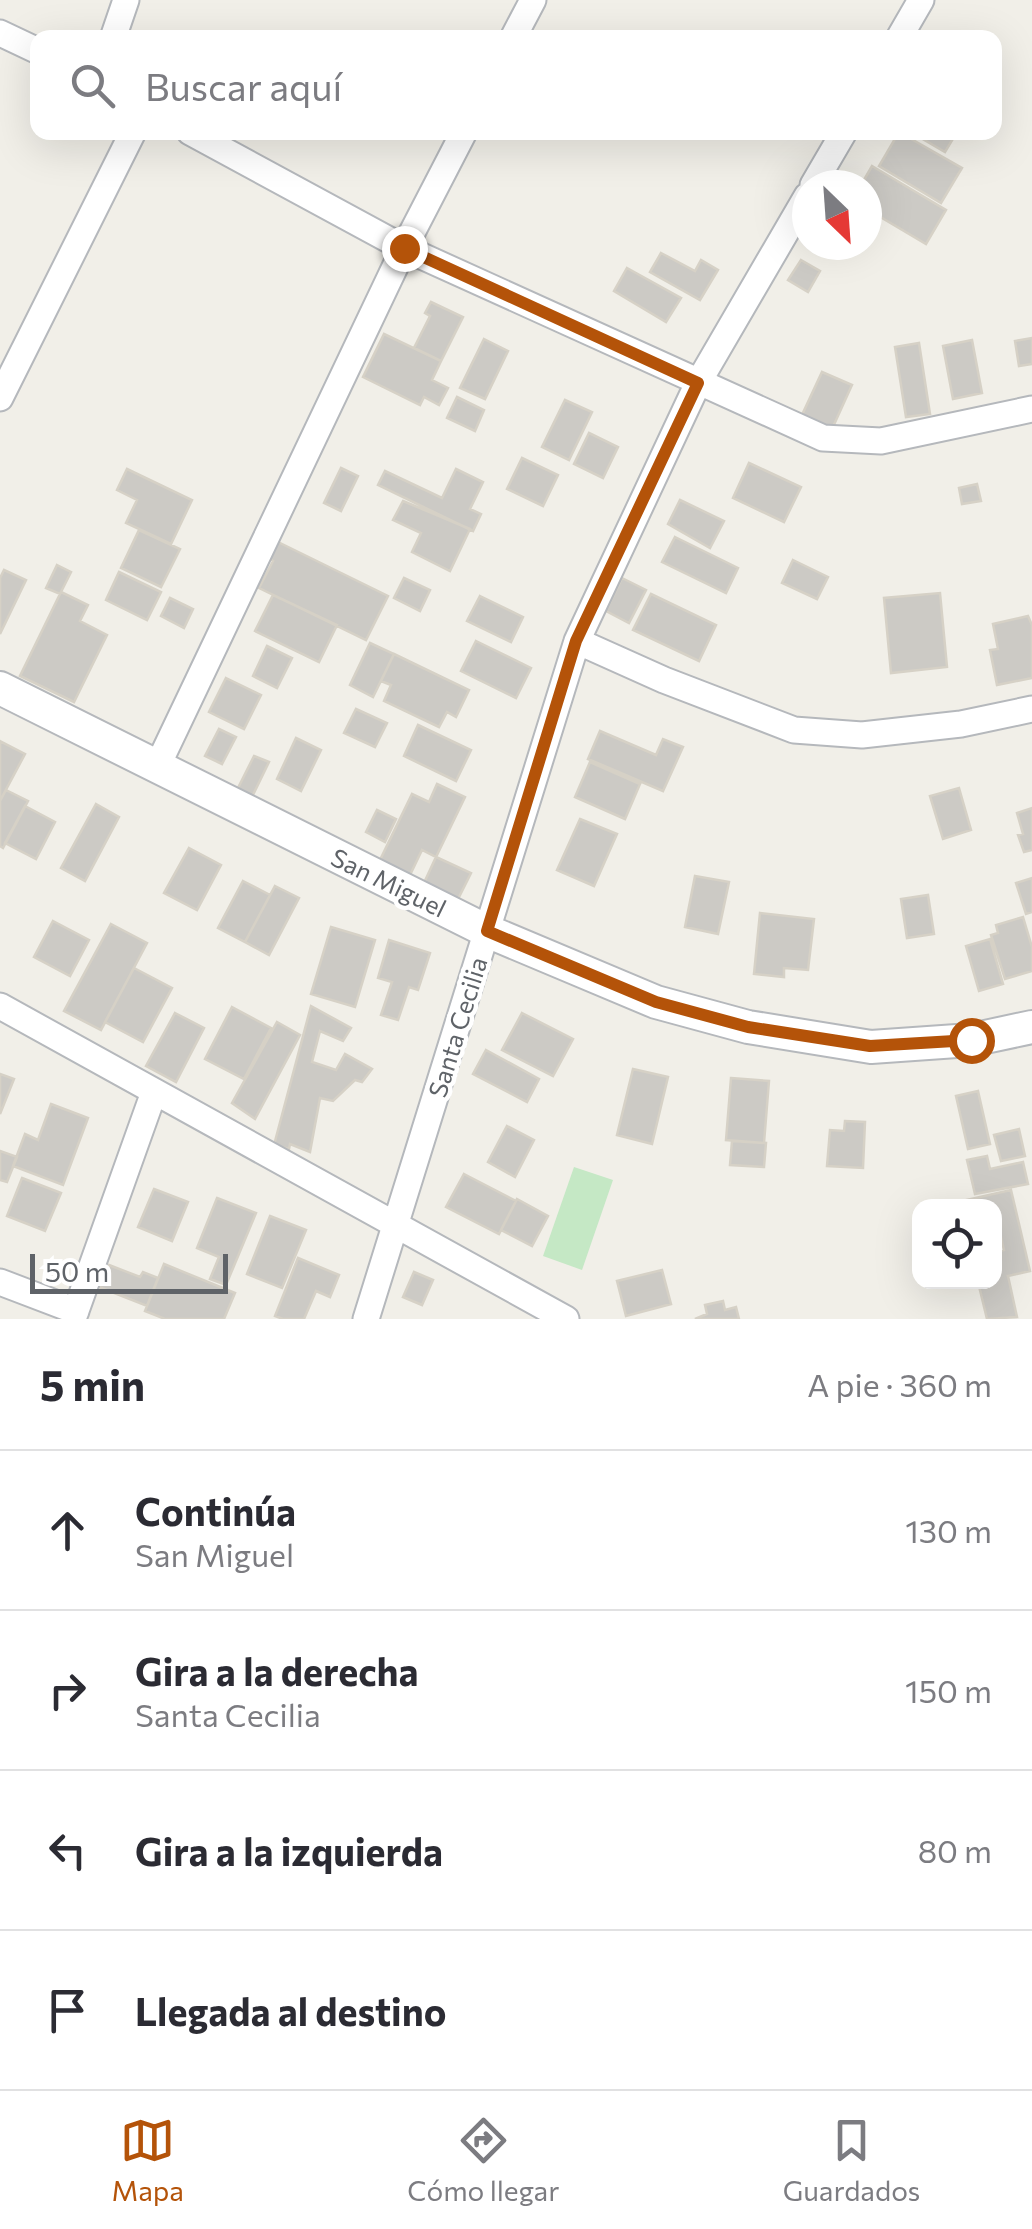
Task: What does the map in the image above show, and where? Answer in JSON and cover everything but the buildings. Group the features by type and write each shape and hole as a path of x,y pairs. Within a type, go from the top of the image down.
{"street":[{"path":"116,30 126,0"},
{"path":"518,30 533,0"},
{"path":"904,30 921,0"},
{"path":"0,33 30,47"},
{"path":"0,398 129,140"},
{"path":"205,140 404,248 822,438 881,441 1032,409"},
{"path":"157,767 404,248 460,140"},
{"path":"822,170 839,140"},
{"name":"Santa Cecilia","path":"366,1319 576,641 698,383 792,222"},
{"path":"576,641 794,730 862,735 962,724 1032,709"},
{"name":"San Miguel","path":"0,688 487,931 656,1002 748,1027 870,1046 971,1040 1032,1027"},
{"path":"0,1006 566,1319"},
{"path":"0,1282 75,1315 154,1092"}],"green space":[{"path":"574,1167 613,1180 582,1270 543,1256"}],"route":[{"path":"404,248 698,383 576,641 487,931 656,1002 748,1027 870,1046 971,1040"}]}
